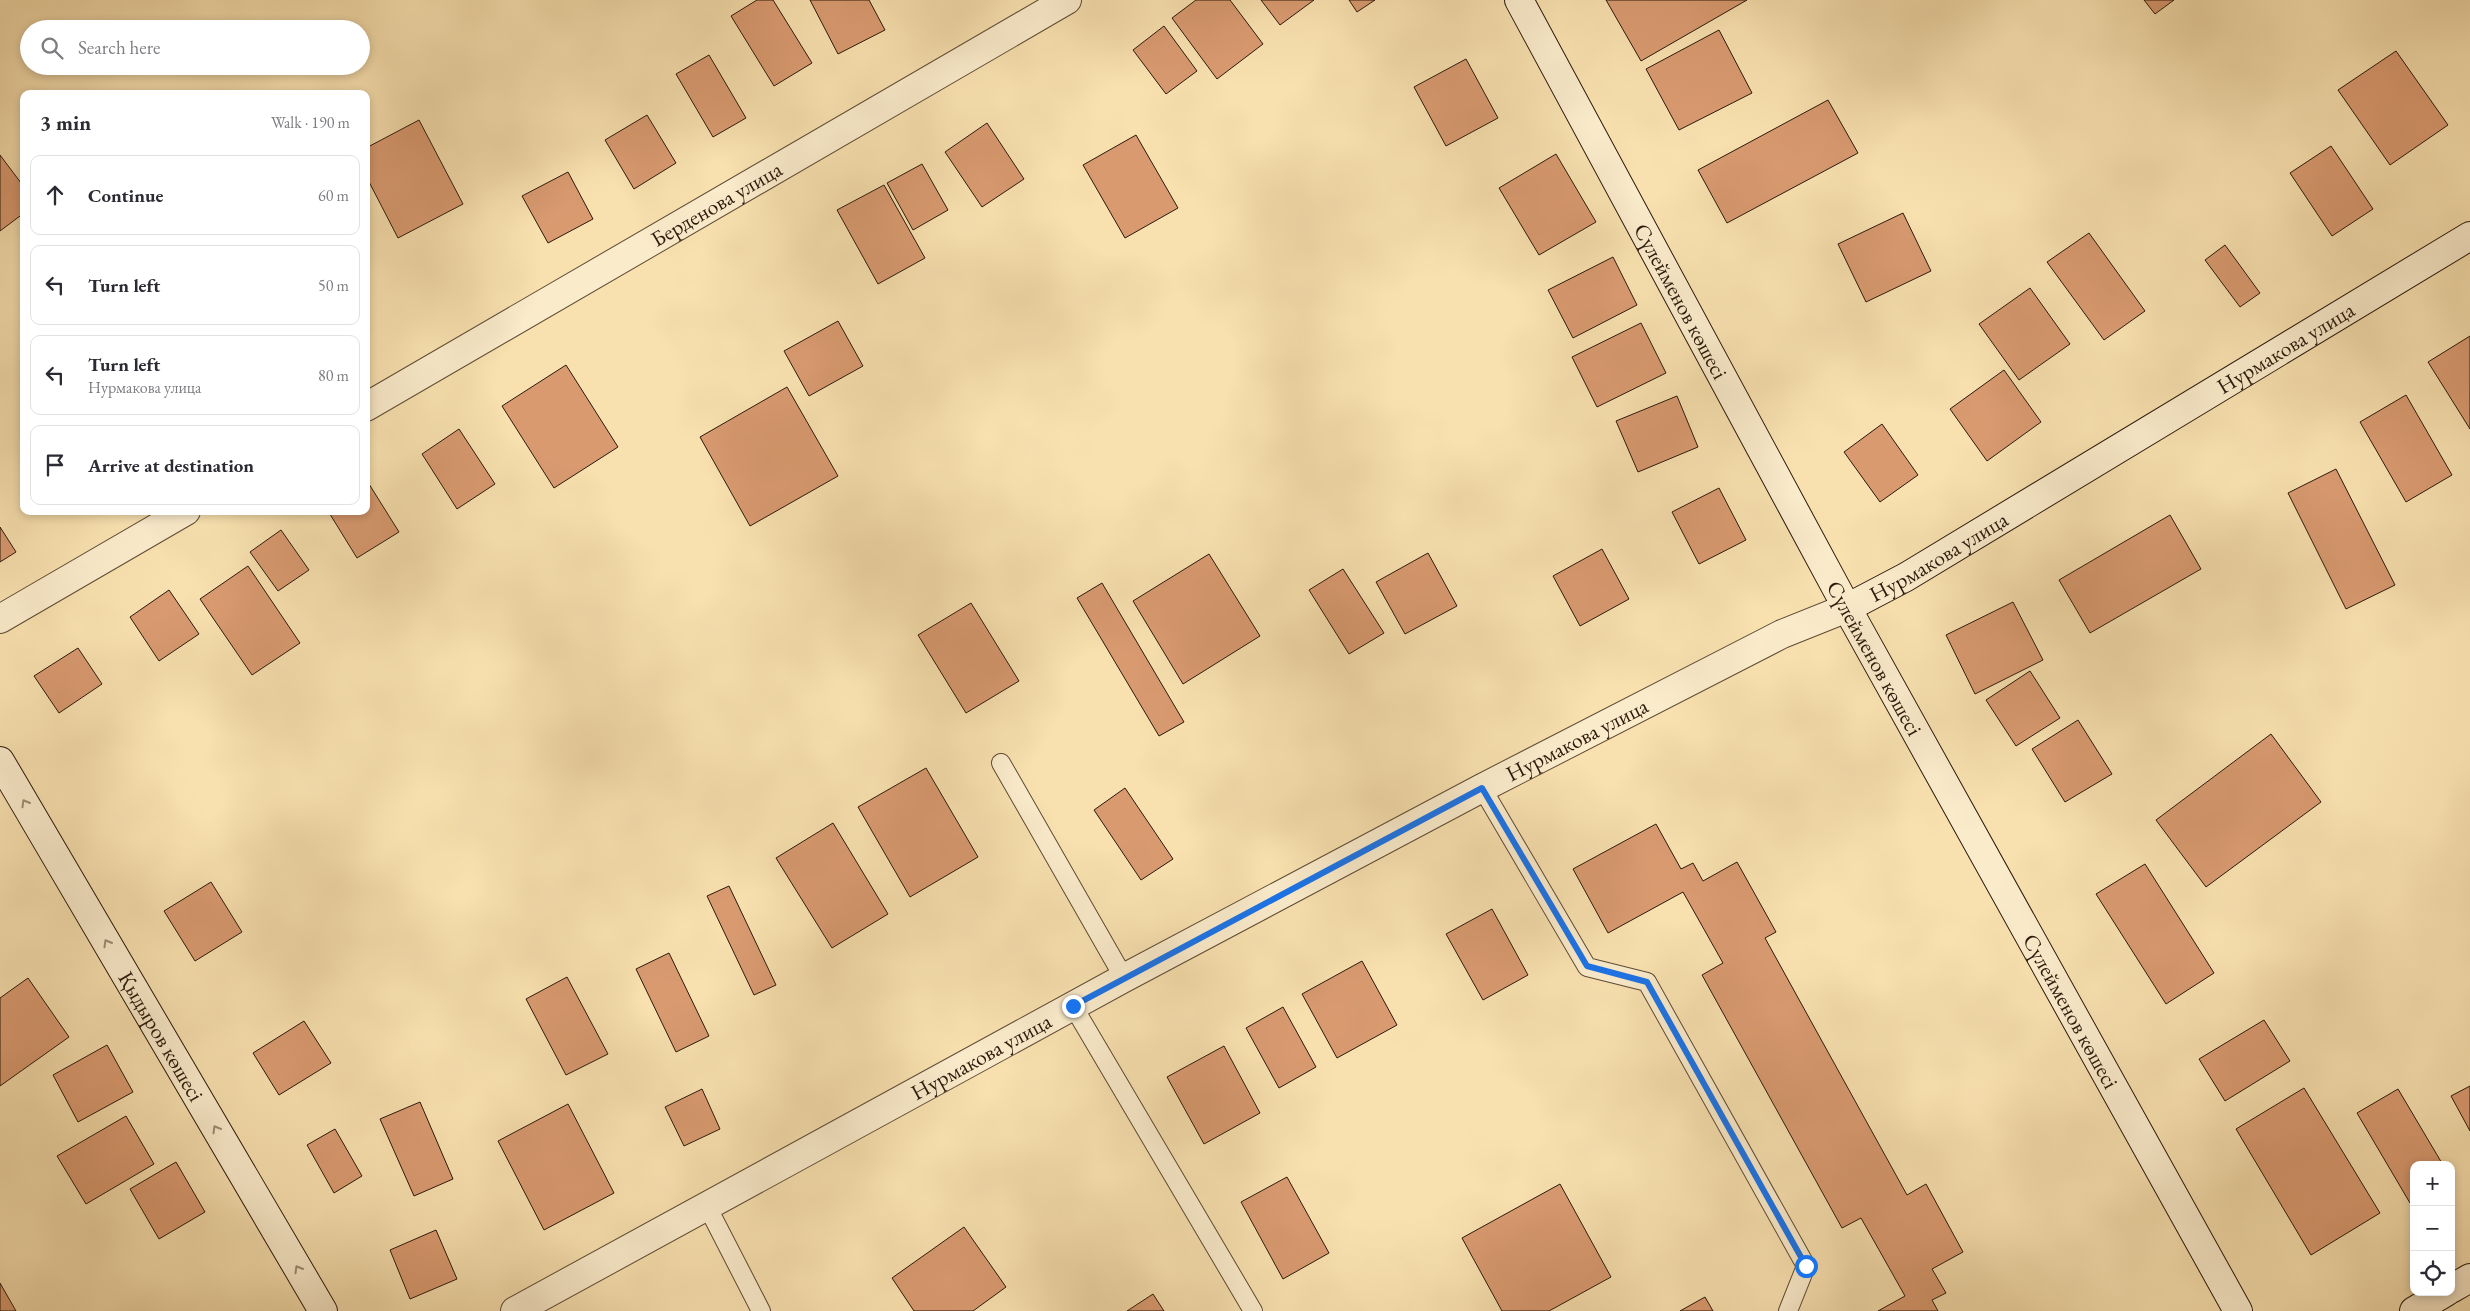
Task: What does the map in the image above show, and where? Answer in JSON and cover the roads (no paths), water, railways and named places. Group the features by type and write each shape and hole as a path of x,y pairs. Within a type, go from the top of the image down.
{"street":[{"name":"Берденова улица","path":"370,405 1067,0"},
{"name":"Сүлейменов көшесі","path":"1519,0 1847,608 2238,1311"},
{"name":"Нурмакова улица","path":"515,1311 1124,978 1482,788 1782,634 1847,608 1906,577 2470,236"},
{"path":"0,619 179,515"},
{"name":"Қыдыров көшесі","path":"0,761 323,1311"},
{"path":"2455,1287 2470,1278"},
{"path":"2414,1311 2439,1296"}],"lane":[{"path":"1001,763 1124,978"},
{"path":"1482,788 1587,966 1647,982 1806,1266 1788,1311"},
{"path":"1073,1006 1253,1311"},
{"path":"707,1206 761,1311"}]}
